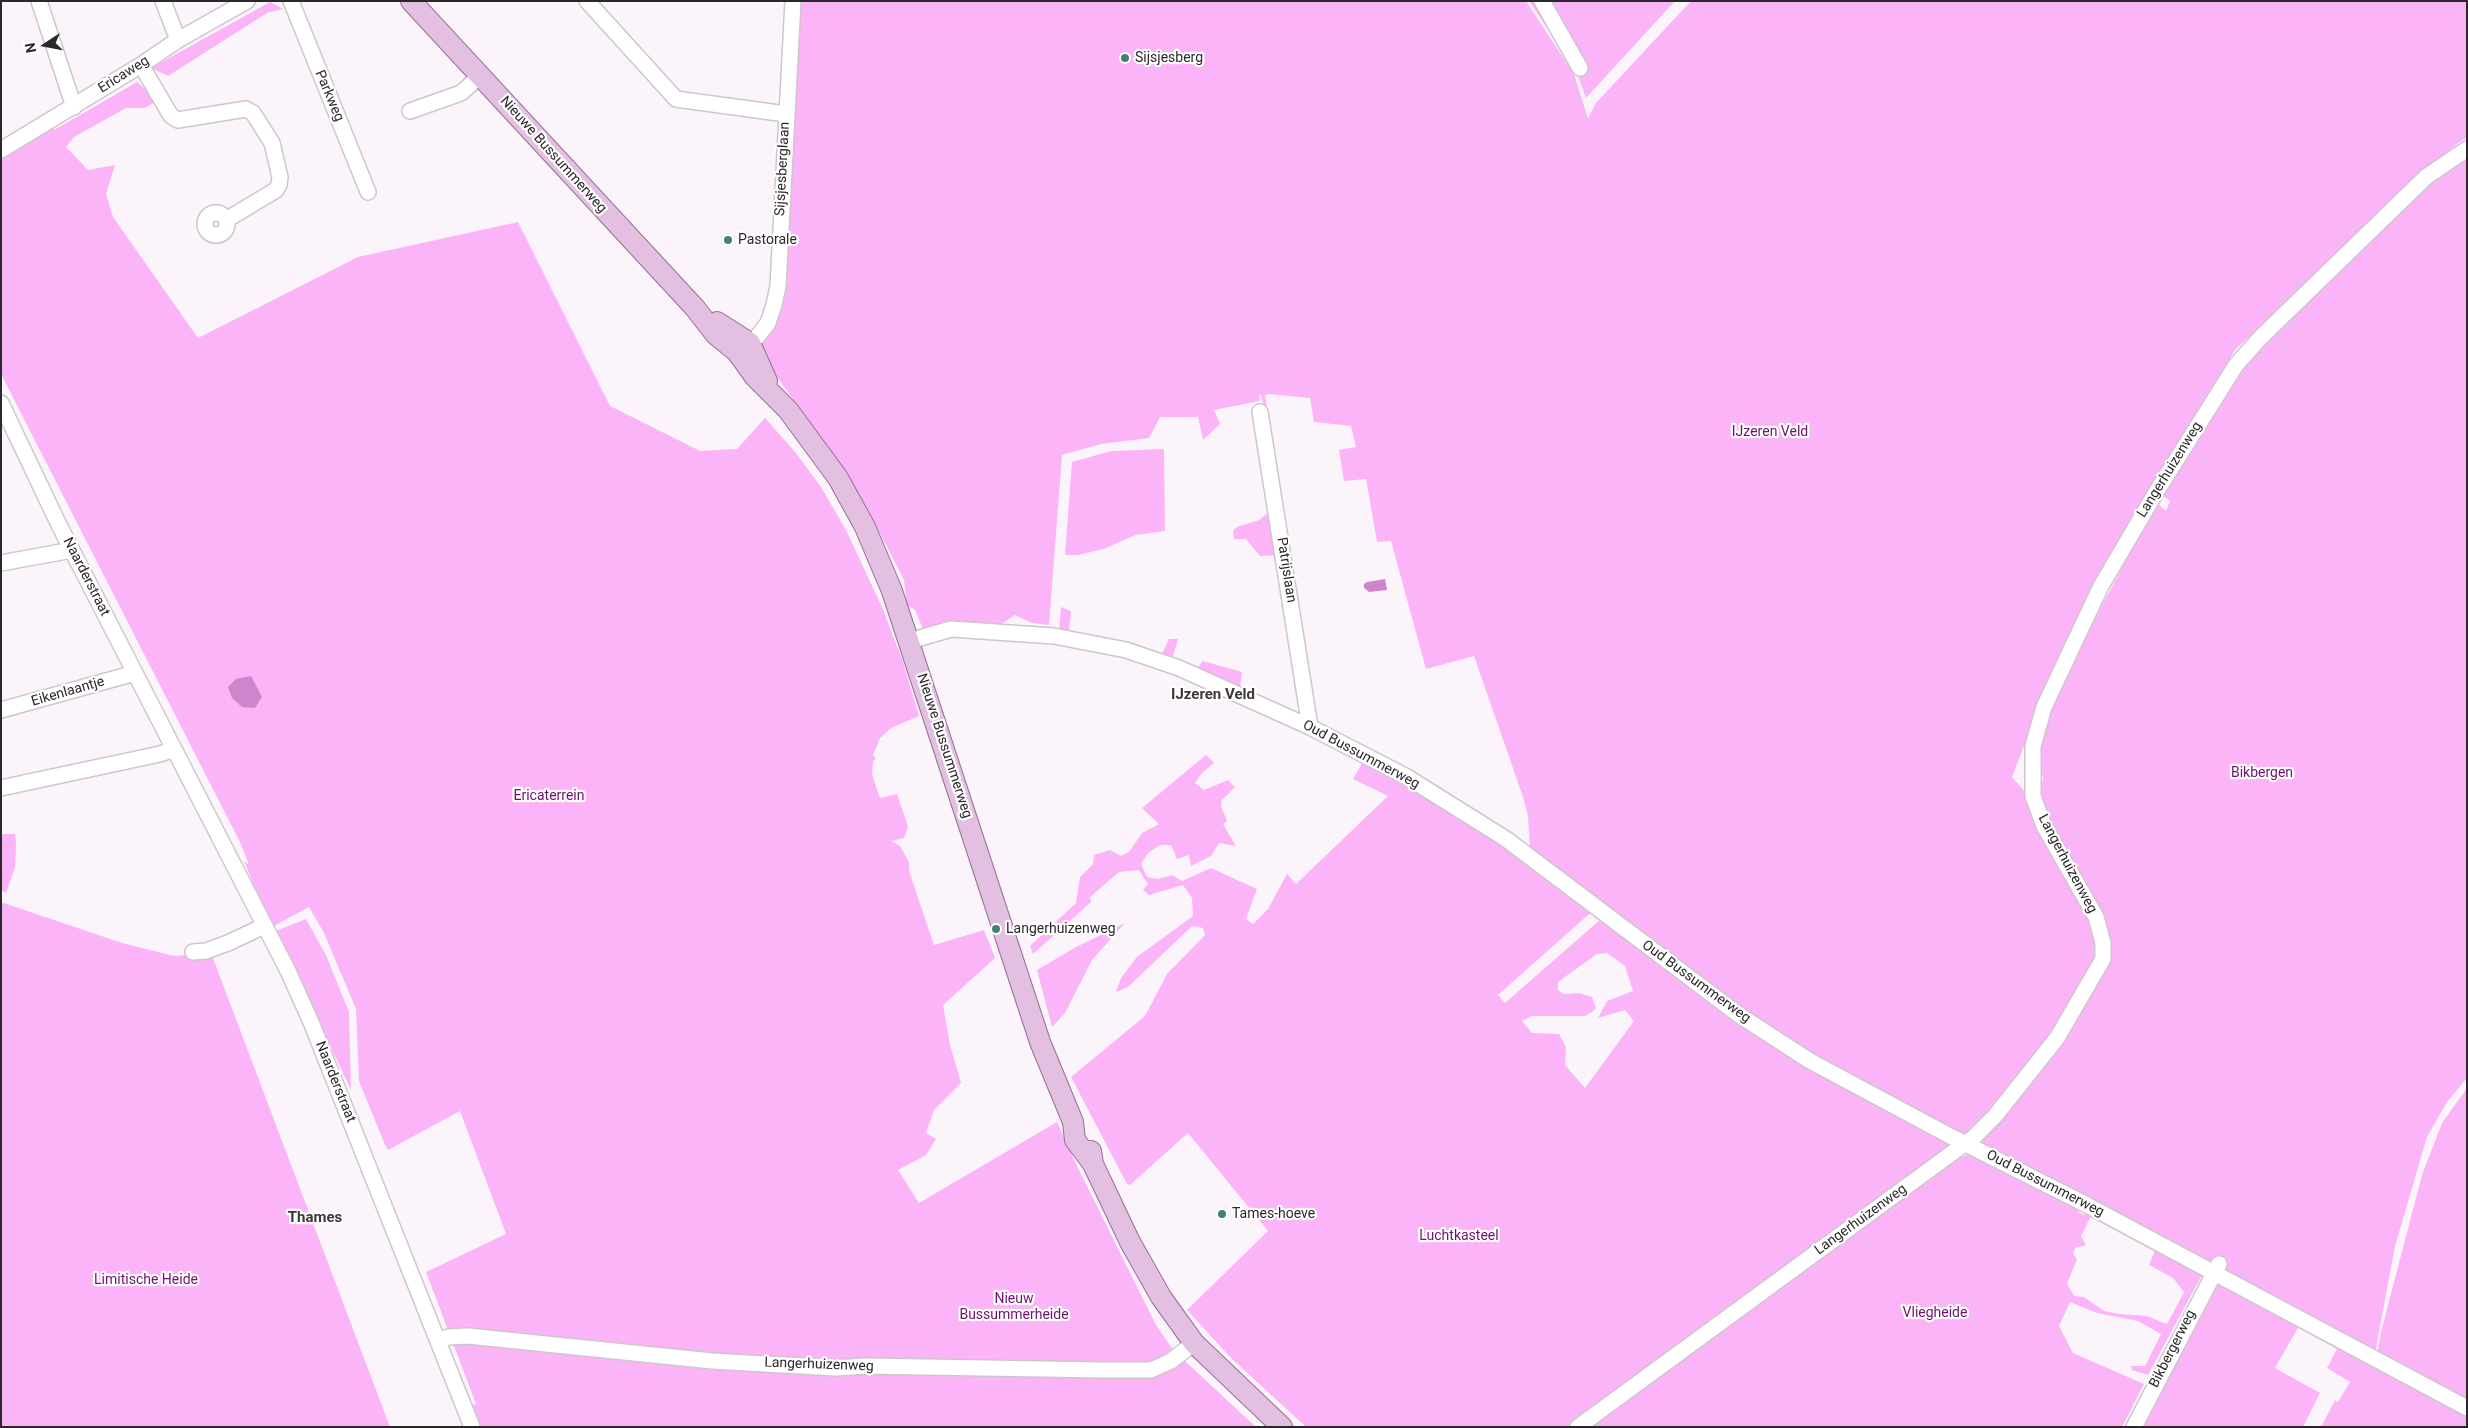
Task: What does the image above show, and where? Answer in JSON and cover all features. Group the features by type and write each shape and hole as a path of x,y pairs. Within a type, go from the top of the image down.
{"main road":[{"name":"Nieuwe Bussummerweg","path":"411,1 481,75 629,246 695,308 744,348 756,353 772,392 812,441 838,478 865,528 910,641 1043,1050 1073,1122 1081,1128 1087,1138 1093,1164 1130,1242 1161,1297 1194,1343 1282,1427"}],"street":[{"path":"39,1 74,106"},
{"path":"163,1 178,40"},
{"name":"Ericaweg","path":"1,150 141,65 178,40 247,1"},
{"name":"Parkweg","path":"291,1 368,192"},
{"path":"588,1 676,99 786,114"},
{"name":"Sijsjesberglaan","path":"744,348 768,323 778,286 793,1"},
{"path":"1542,1 1580,68"},
{"path":"141,65 171,116 178,120 186,120 246,108 253,113 272,143 280,177 279,185 276,190 226,220"},
{"path":"410,111 461,94 481,75"},
{"name":"Langerhuizenweg","path":"1578,1427 1966,1143 1995,1116 2057,1038 2103,959 2103,943 2096,918 2044,826 2033,796 2033,746 2044,707 2101,586 2155,494 2236,365 2260,338 2426,177 2467,149"},
{"name":"Naarderstraat","path":"1,403 72,550 288,971 311,1022 472,1427"},
{"name":"Patrijslaan","path":"1260,412 1310,727"},
{"path":"1,563 72,550"},
{"name":"Oud Bussummerweg","path":"910,641 951,629 1054,636 1126,650 1179,668 1310,727 1407,777 1506,839 1739,1015 1810,1061 1966,1143 2216,1268 2467,1408"},
{"name":"Eikenlaantje","path":"1,710 135,673"},
{"path":"1,788 160,754 174,749"},
{"path":"192,952 228,944 264,926"},
{"name":"Bikbergerweg","path":"2134,1427 2216,1268"},
{"name":"Langerhuizenweg","path":"438,1341 448,1337 468,1336 712,1361 836,1368 865,1366 1102,1370 1151,1370 1172,1361 1194,1343"}],"green space":[{"name":"IJzeren Veld","path":"794,1 1526,1 1574,74 1588,119 1595,104 1691,1 2467,1 2467,138 2458,143 2424,171 2235,350 2154,485 2038,710 2012,777 2025,792 2041,831 2092,920 2099,952 2051,1039 1968,1136 1926,1119 1830,1068 1741,1012 1530,850 1528,816 1523,797 1474,656 1426,669 1391,541 1377,542 1366,479 1344,481 1339,450 1356,447 1351,426 1314,422 1310,398 1268,394 1265,395 1267,407 1264,408 1261,395 1259,395 1260,401 1214,410 1220,424 1203,440 1198,417 1160,417 1149,438 1101,444 1062,455 1049,625 1032,623 1015,615 998,626 923,629 915,610 907,605 904,580 868,510 828,446 765,361 759,343 769,335 780,301"},
{"path":"1529,1 1675,1 1586,98 1576,71"},
{"path":"270,2 283,9 267,13 168,76 151,68"},
{"name":"Ericaterrein","path":"137,82 158,100 145,108 126,108 74,137 66,147 88,170 115,165 106,194 113,217 198,338 358,257 518,222 610,406 700,451 737,449 765,418 796,453 821,487 846,530 882,607 903,662 919,716 891,728 880,738 873,755 876,759 873,761 872,775 880,798 897,794 908,827 904,838 891,841 900,846 909,862 909,871 934,945 984,930 995,958 943,1005 950,1045 961,1083 934,1110 926,1133 936,1139 926,1155 898,1170 919,1203 1057,1122 1156,1325 1174,1351 1256,1427 480,1427 471,1405 476,1404 426,1272 506,1234 460,1111 388,1150 359,1081 356,1009 324,933 309,907 274,926 272,921 269,923 244,861 249,865 241,844 1,374 1,155 53,128 54,130"},
{"name":"Bikbergen","path":"2467,157 2467,1078 2447,1102 2427,1137 2395,1246 2373,1364 2467,1414 2467,1427 2321,1427 2335,1400 2338,1402 2350,1382 2327,1368 2337,1349 2299,1326 2275,1368 2320,1393 2303,1427 2139,1427 2218,1282 1982,1144 1985,1135 2107,959 2049,826 2038,792 2037,781 2043,781 2042,771 2037,771 2040,732 2078,650 2157,503 2166,511 2170,501 2161,494 2231,371 2432,181"},
{"path":"1164,449 1165,531 1135,535 1104,549 1077,555 1065,555 1072,462 1111,451"},
{"path":"1268,513 1284,555 1260,556 1246,539 1234,539 1233,531 1237,527 1259,520"},
{"path":"1061,607 1071,611 1069,632 1059,631"},
{"path":"1169,639 1178,639 1172,660 1161,656"},
{"path":"1203,661 1242,672 1240,689 1194,672"},
{"name":"Luchtkasteel","path":"1206,755 1214,763 1202,773 1195,783 1204,790 1228,780 1235,787 1222,800 1221,806 1227,821 1223,824 1236,846 1219,843 1211,856 1191,866 1189,855 1177,859 1171,845 1160,845 1148,853 1141,864 1147,877 1158,879 1172,875 1182,881 1211,868 1257,889 1246,919 1253,924 1268,909 1287,874 1296,884 1388,796 1353,779 1363,762 1401,784 1410,776 1597,907 1498,995 1505,1003 1601,919 1648,952 1949,1140 1951,1146 1571,1427 1306,1427 1231,1358 1187,1310 1268,1231 1188,1133 1130,1185 1127,1184 1071,1077 1145,1016 1167,974 1205,935 1203,928 1192,926 1128,987 1116,992 1121,978 1137,957 1193,916 1192,898 1183,885 1149,895 1143,890 1148,884 1139,870 1119,872 1090,897 1091,902 1033,954 1030,946 1076,903 1080,877 1093,864 1094,855 1110,850 1121,856 1129,852 1142,833 1159,824 1142,808","holes":["1607,953 1625,966 1633,991 1607,1001 1598,1018 1625,1010 1634,1021 1585,1088 1565,1065 1566,1047 1559,1034 1532,1033 1522,1021 1532,1016 1585,1016 1596,1008 1592,997 1579,993 1564,994 1558,990 1558,982 1597,954"]},
{"path":"1,834 15,834 16,845 15,867 6,893 1,890"},
{"name":"Limitische Heide","path":"1,902 122,943 174,956 211,953 390,1427 1,1427"},
{"path":"306,919 326,955 349,1012 351,1090 276,931"},
{"path":"1125,923 1092,960 1065,1013 1052,1027 1037,970 1076,947"},
{"path":"2467,1088 2467,1402 2381,1355 2378,1350 2422,1175 2442,1123"},
{"name":"Vliegheide","path":"1967,1155 1980,1156 2075,1208 2080,1213 2085,1215 2087,1213 2091,1216 2081,1236 2086,1245 2075,1248 2073,1254 2077,1259 2067,1284 2074,1296 2084,1297 2104,1311 2147,1316 2167,1324 2184,1292 2173,1278 2149,1265 2156,1247 2202,1275 2148,1375 2132,1370 2131,1366 2145,1366 2161,1334 2138,1321 2097,1313 2070,1302 2059,1326 2073,1353 2144,1384 2122,1427 1589,1427 1952,1161"}],"shaded area":[{"path":"1385,579 1387,590 1369,592 1364,588 1364,584 1367,582"},
{"path":"251,676 262,697 255,708 242,707 232,698 228,687 236,679"}],"place":[{"name":"Sijsjesberg","path":"1125,58"},
{"name":"Pastorale","path":"728,240"},
{"name":"Langerhuizenweg","path":"996,929"},
{"name":"Tames-hoeve","path":"1222,1214"}],"district":[{"name":"IJzeren Veld","path":"1213,695"},
{"name":"Thames","path":"315,1218"}],"park label":[{"name":"Nieuw Bussummerheide","path":"1014,1308"}]}
